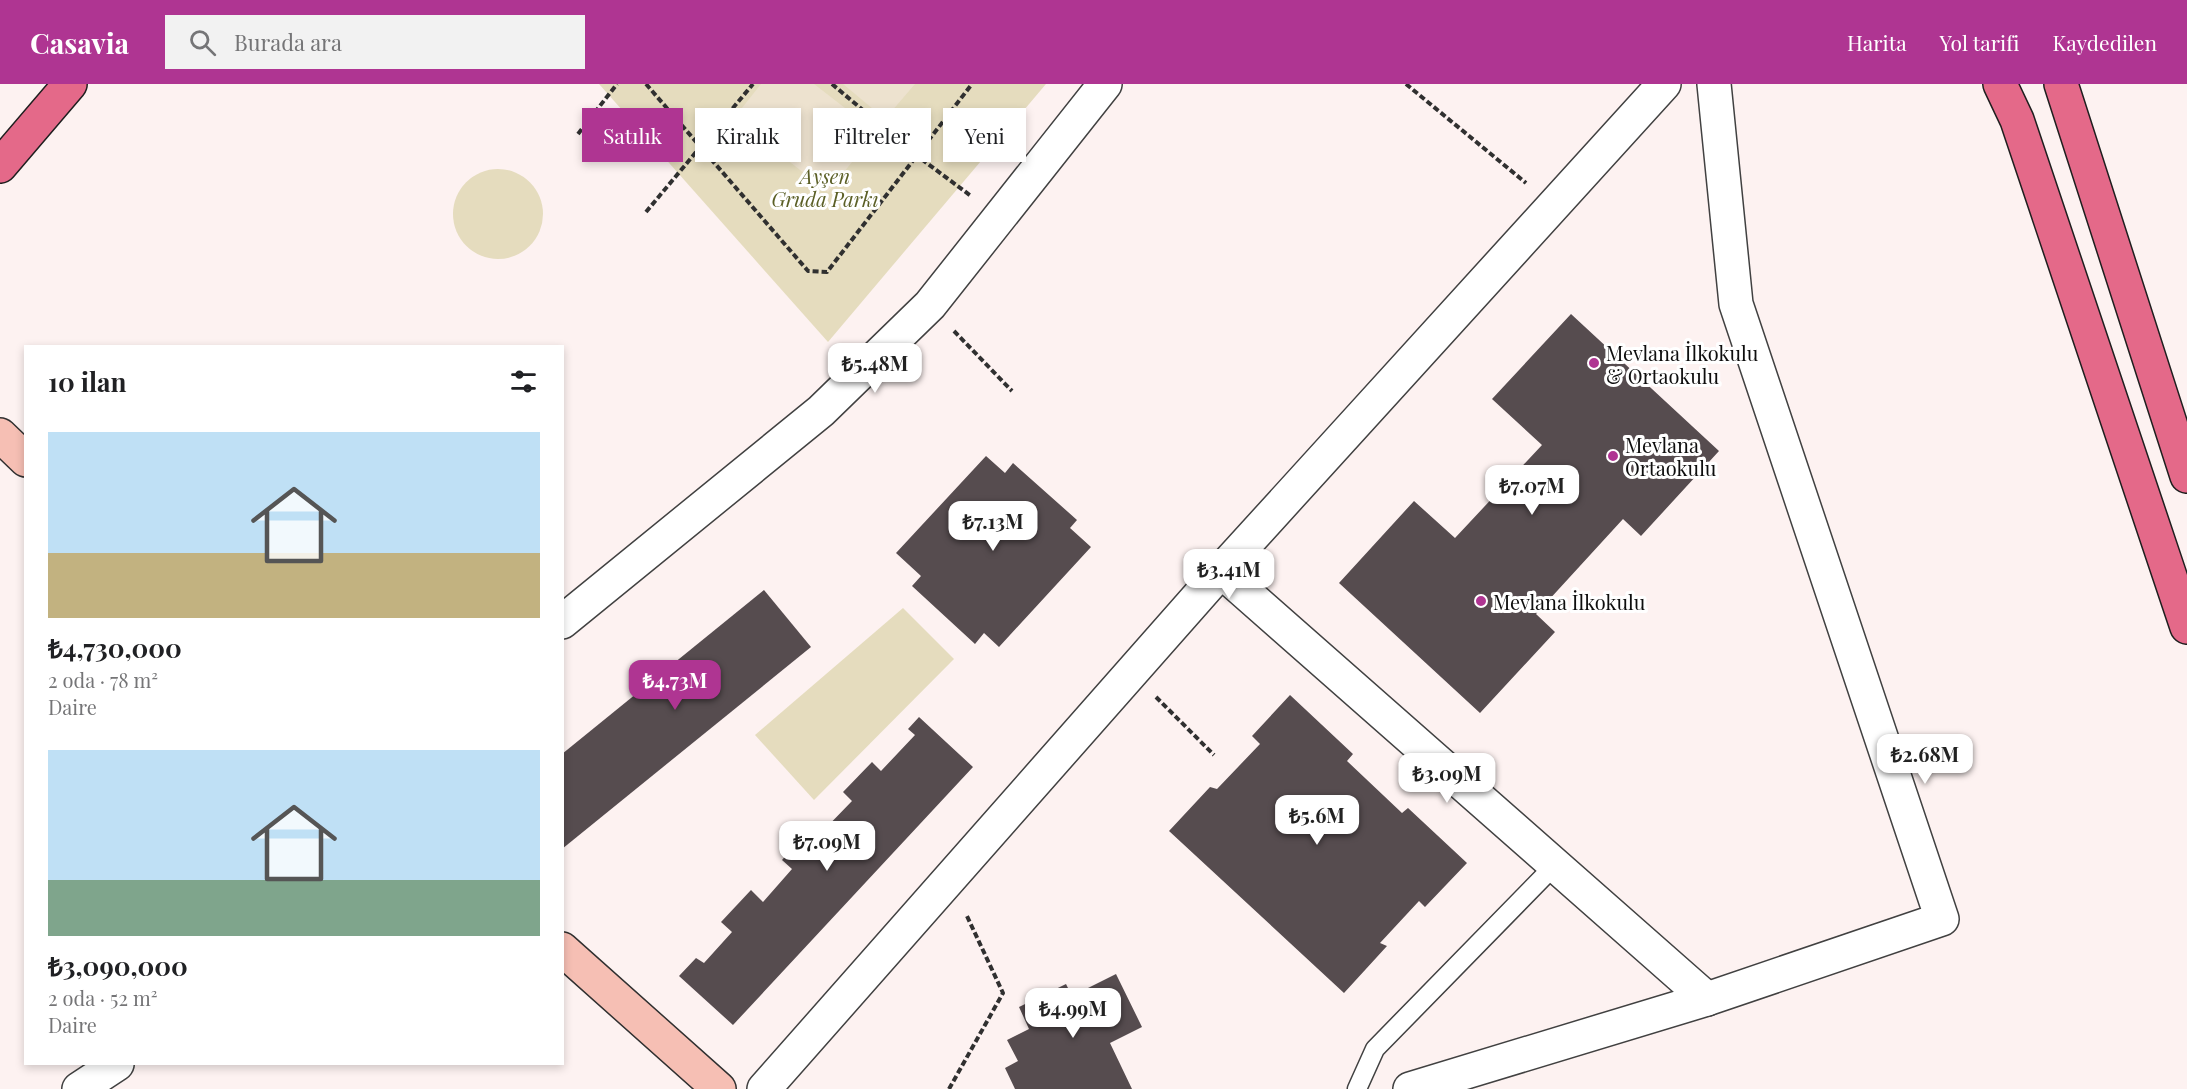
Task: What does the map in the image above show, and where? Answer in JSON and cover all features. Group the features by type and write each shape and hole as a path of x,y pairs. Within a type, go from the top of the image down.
{"highway":[{"path":"0,151 42,84"},
{"path":"0,166 70,84"},
{"path":"2000,84 2017,120 2187,627"},
{"path":"2010,84 2017,120"},
{"path":"2061,84 2187,476"}],"main road":[{"path":"0,435 24,458"},
{"path":"564,951 719,1089"}],"street":[{"path":"564,620 821,411 930,306 1105,84"},
{"path":"764,1089 1221,571 1555,207 1664,84"},
{"path":"1410,1089 1707,999 1942,919 1736,304 1714,84"},
{"path":"1221,571 1707,999"},
{"path":"79,1089 115,1065"}],"lane":[{"path":"1357,1089 1375,1049 1555,866"}],"path":[{"path":"578,134 617,84"},
{"path":"646,84 695,141"},
{"path":"732,108 751,84"},
{"path":"832,84 860,108"},
{"path":"931,136 972,84"},
{"path":"1406,84 1555,207"},
{"path":"646,212 695,153"},
{"path":"713,162 808,272 827,272 911,162"},
{"path":"925,162 999,218"},
{"path":"930,306 1012,391"},
{"path":"1132,673 1214,755"},
{"path":"949,1089 1003,993 950,880"}],"green space":[{"name":"Ayşen Gruda Parkı","path":"599,84 1046,84 1026,108 943,108 943,162 980,162 828,342 668,162 683,162 683,108 620,108"},
{"path":"761,84 814,84 845,108 813,108 813,162 852,162 828,192 790,162 801,162 801,108 742,108"},
{"path":"843,84 915,84 894,108 872,108"},
{"path":"489,169 507,169 523,176 536,189 543,205 543,223 536,239 523,252 507,259 489,259 473,252 460,239 453,223 453,205 460,189 473,176"},
{"path":"903,608 954,659 814,800 755,735"}],"building":[{"name":"Mevlana İlkokulu & Ortaokulu","path":"1571,314 1719,451 1641,536 1623,519 1536,614 1555,632 1480,713 1339,583 1414,501 1455,538 1542,445 1492,399"},
{"path":"986,456 1005,473 1013,463 1077,520 1070,528 1091,547 999,647 984,633 975,644 912,586 921,576 896,553"},
{"path":"764,590 811,647 564,847 564,752"},
{"path":"1290,695 1353,754 1347,761 1402,813 1408,808 1467,863 1425,907 1419,901 1380,943 1387,946 1344,993 1169,831 1210,787 1217,789 1260,744 1252,736"},
{"path":"919,717 973,767 733,1025 679,976 696,958 704,963 732,932 721,922 751,890 763,902 792,869 782,860 810,829 819,835 852,801 843,792 872,762 881,771 915,735 908,729"},
{"path":"1116,974 1142,1027 1110,1043 1132,1089 1015,1089 1005,1068 1018,1061 1007,1040 1029,1029 1019,1007 1066,984 1072,996"}],"place":[{"name":"Mevlana İlkokulu & Ortaokulu","path":"1594,363"},
{"name":"Mevlana Ortaokulu","path":"1613,456"},
{"name":"Mevlana İlkokulu","path":"1481,601"}]}
